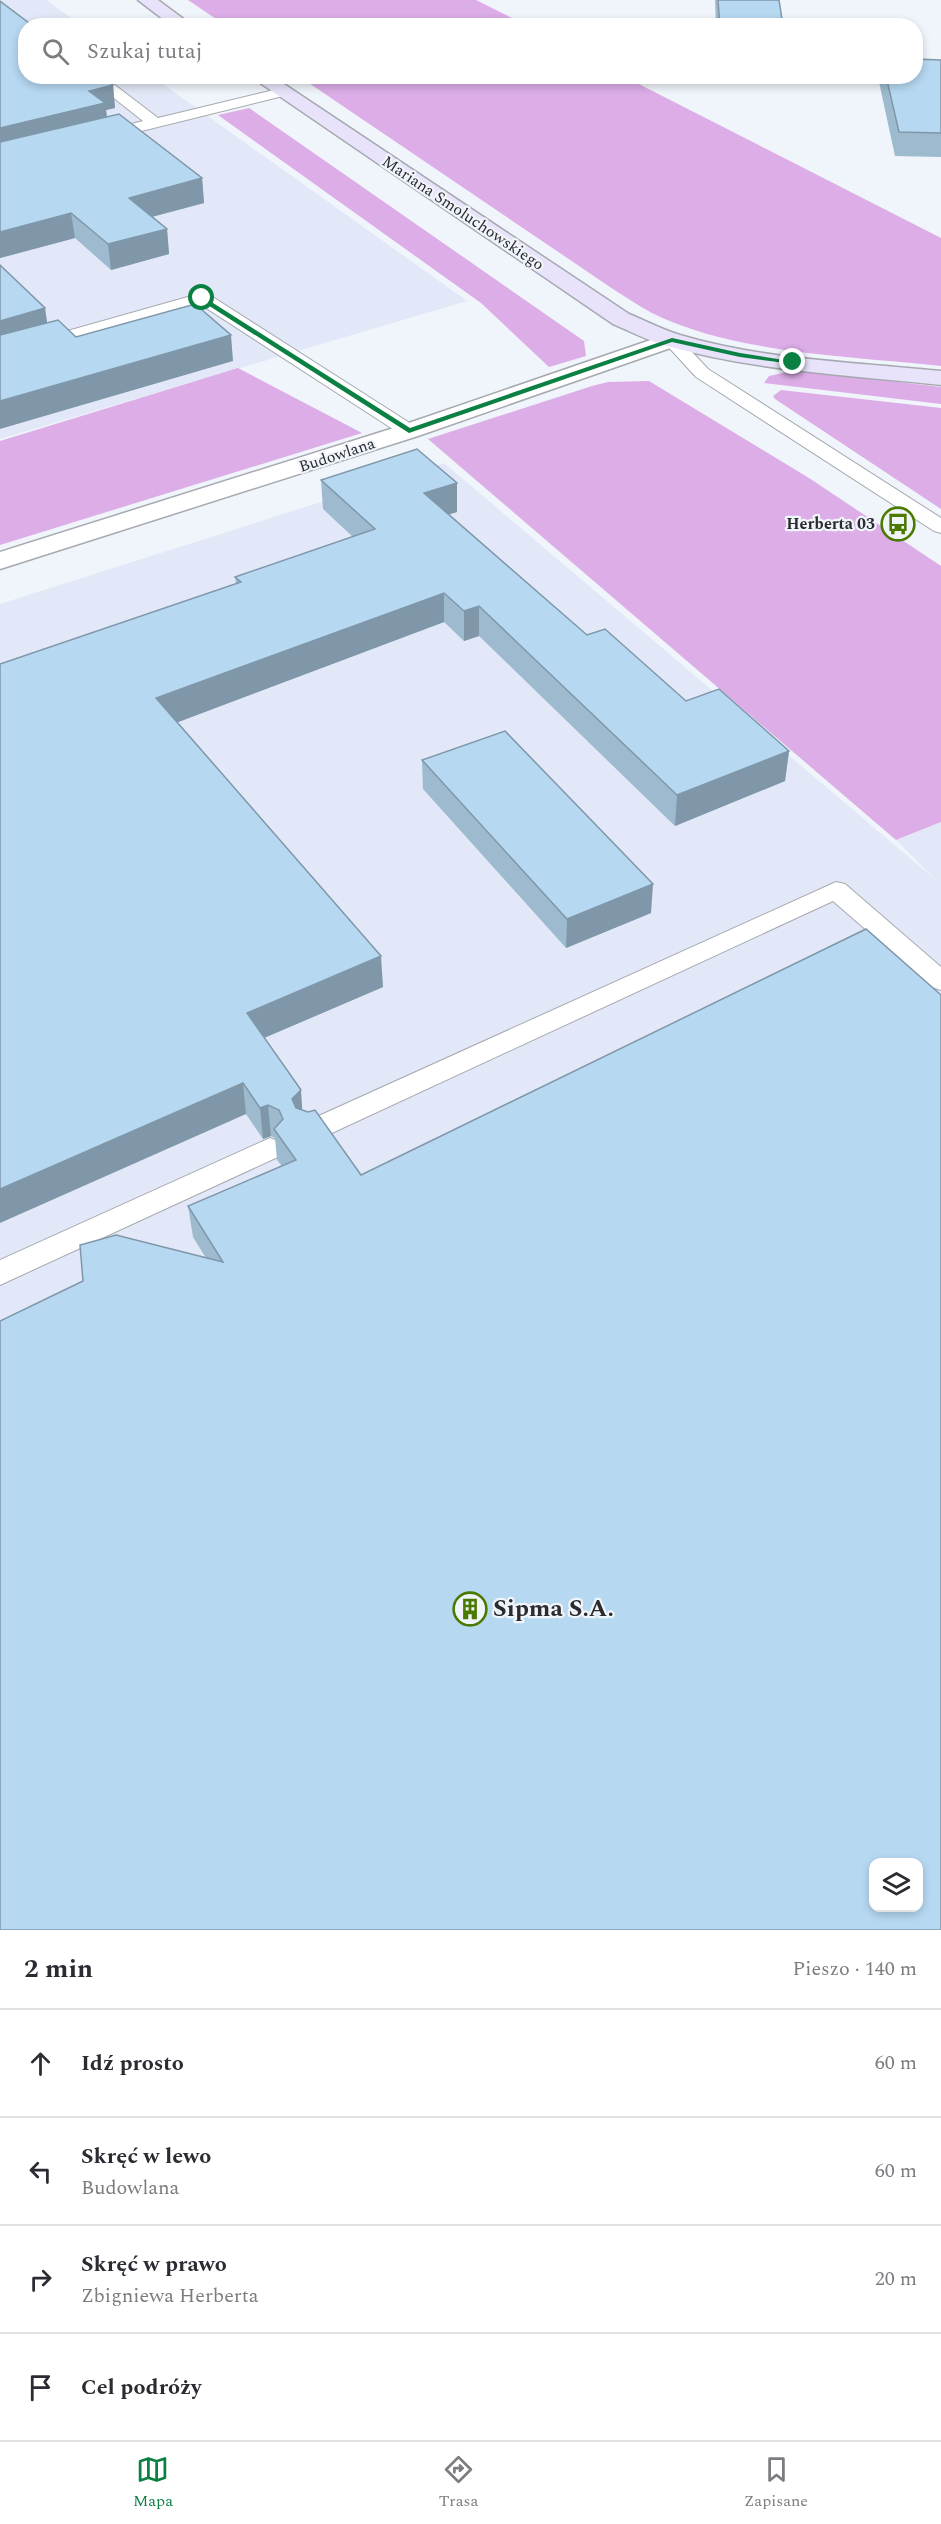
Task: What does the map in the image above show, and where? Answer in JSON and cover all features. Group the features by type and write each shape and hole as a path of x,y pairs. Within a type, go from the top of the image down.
{"street":[{"path":"147,0 173,18"},
{"name":"Mariana Smoluchowskiego","path":"270,84 621,319 672,340 740,355 941,378"},
{"name":"Budowlana","path":"0,561 409,431 672,340"}],"lane":[{"path":"103,84 154,123"},
{"path":"88,139 282,92"},
{"path":"0,356 202,298 409,431"},
{"path":"672,340 702,373 941,527"},
{"path":"311,1131 836,890 941,981"},
{"path":"0,1273 270,1149"}],"shaded area":[{"path":"0,0 46,0 71,18 18,18 18,84 163,84 467,301 0,439"},
{"path":"188,0 476,0 512,18 215,18"},
{"path":"310,84 639,84 941,238 941,366 831,356 719,337 685,327 652,313"},
{"path":"249,108 584,341 586,356 549,367 481,303 218,115"},
{"path":"238,368 362,433 0,545 0,441"},
{"path":"796,370 941,387 941,404 764,383 769,376"},
{"path":"649,381 809,478 941,566 941,822 896,840 428,439 592,386 608,382"},
{"path":"781,390 941,408 941,509 775,399 773,396"},
{"path":"444,463 937,881 896,840 941,822 941,1930 0,1930 0,604"}],"building":[{"path":"718,0 779,0 782,18 719,18"},
{"path":"0,1 22,18 18,18 18,84 113,85 89,91 105,103 0,128"},
{"path":"923,59 941,60 941,133 899,132 888,84 923,84"},
{"path":"119,114 202,178 129,198 167,229 108,244 71,213 0,232 0,142"},
{"path":"0,265 45,308 0,321"},
{"path":"195,304 231,335 0,401 0,335 58,320 76,337"},
{"name":"Sipma S.A.","path":"417,449 457,483 424,493 587,635 605,629 686,701 719,689 789,751 677,795 479,606 464,611 444,593 156,698 381,956 247,1013 301,1090 292,1099 296,1108 308,1112 315,1110 361,1175 866,929 941,995 941,1930 0,1930 0,1321 83,1281 80,1245 116,1235 223,1262 188,1206 296,1160 274,1129 283,1119 279,1110 268,1105 260,1108 243,1083 0,1189 0,664 241,582 235,577 375,529 321,480"},
{"path":"505,731 653,884 567,919 422,760"}],"place":[{"name":"Herberta 03","path":"898,524"},
{"name":"Sipma S.A.","path":"470,1609"}],"route":[{"path":"202,298 409,431 672,340 740,355 793,362"}]}
